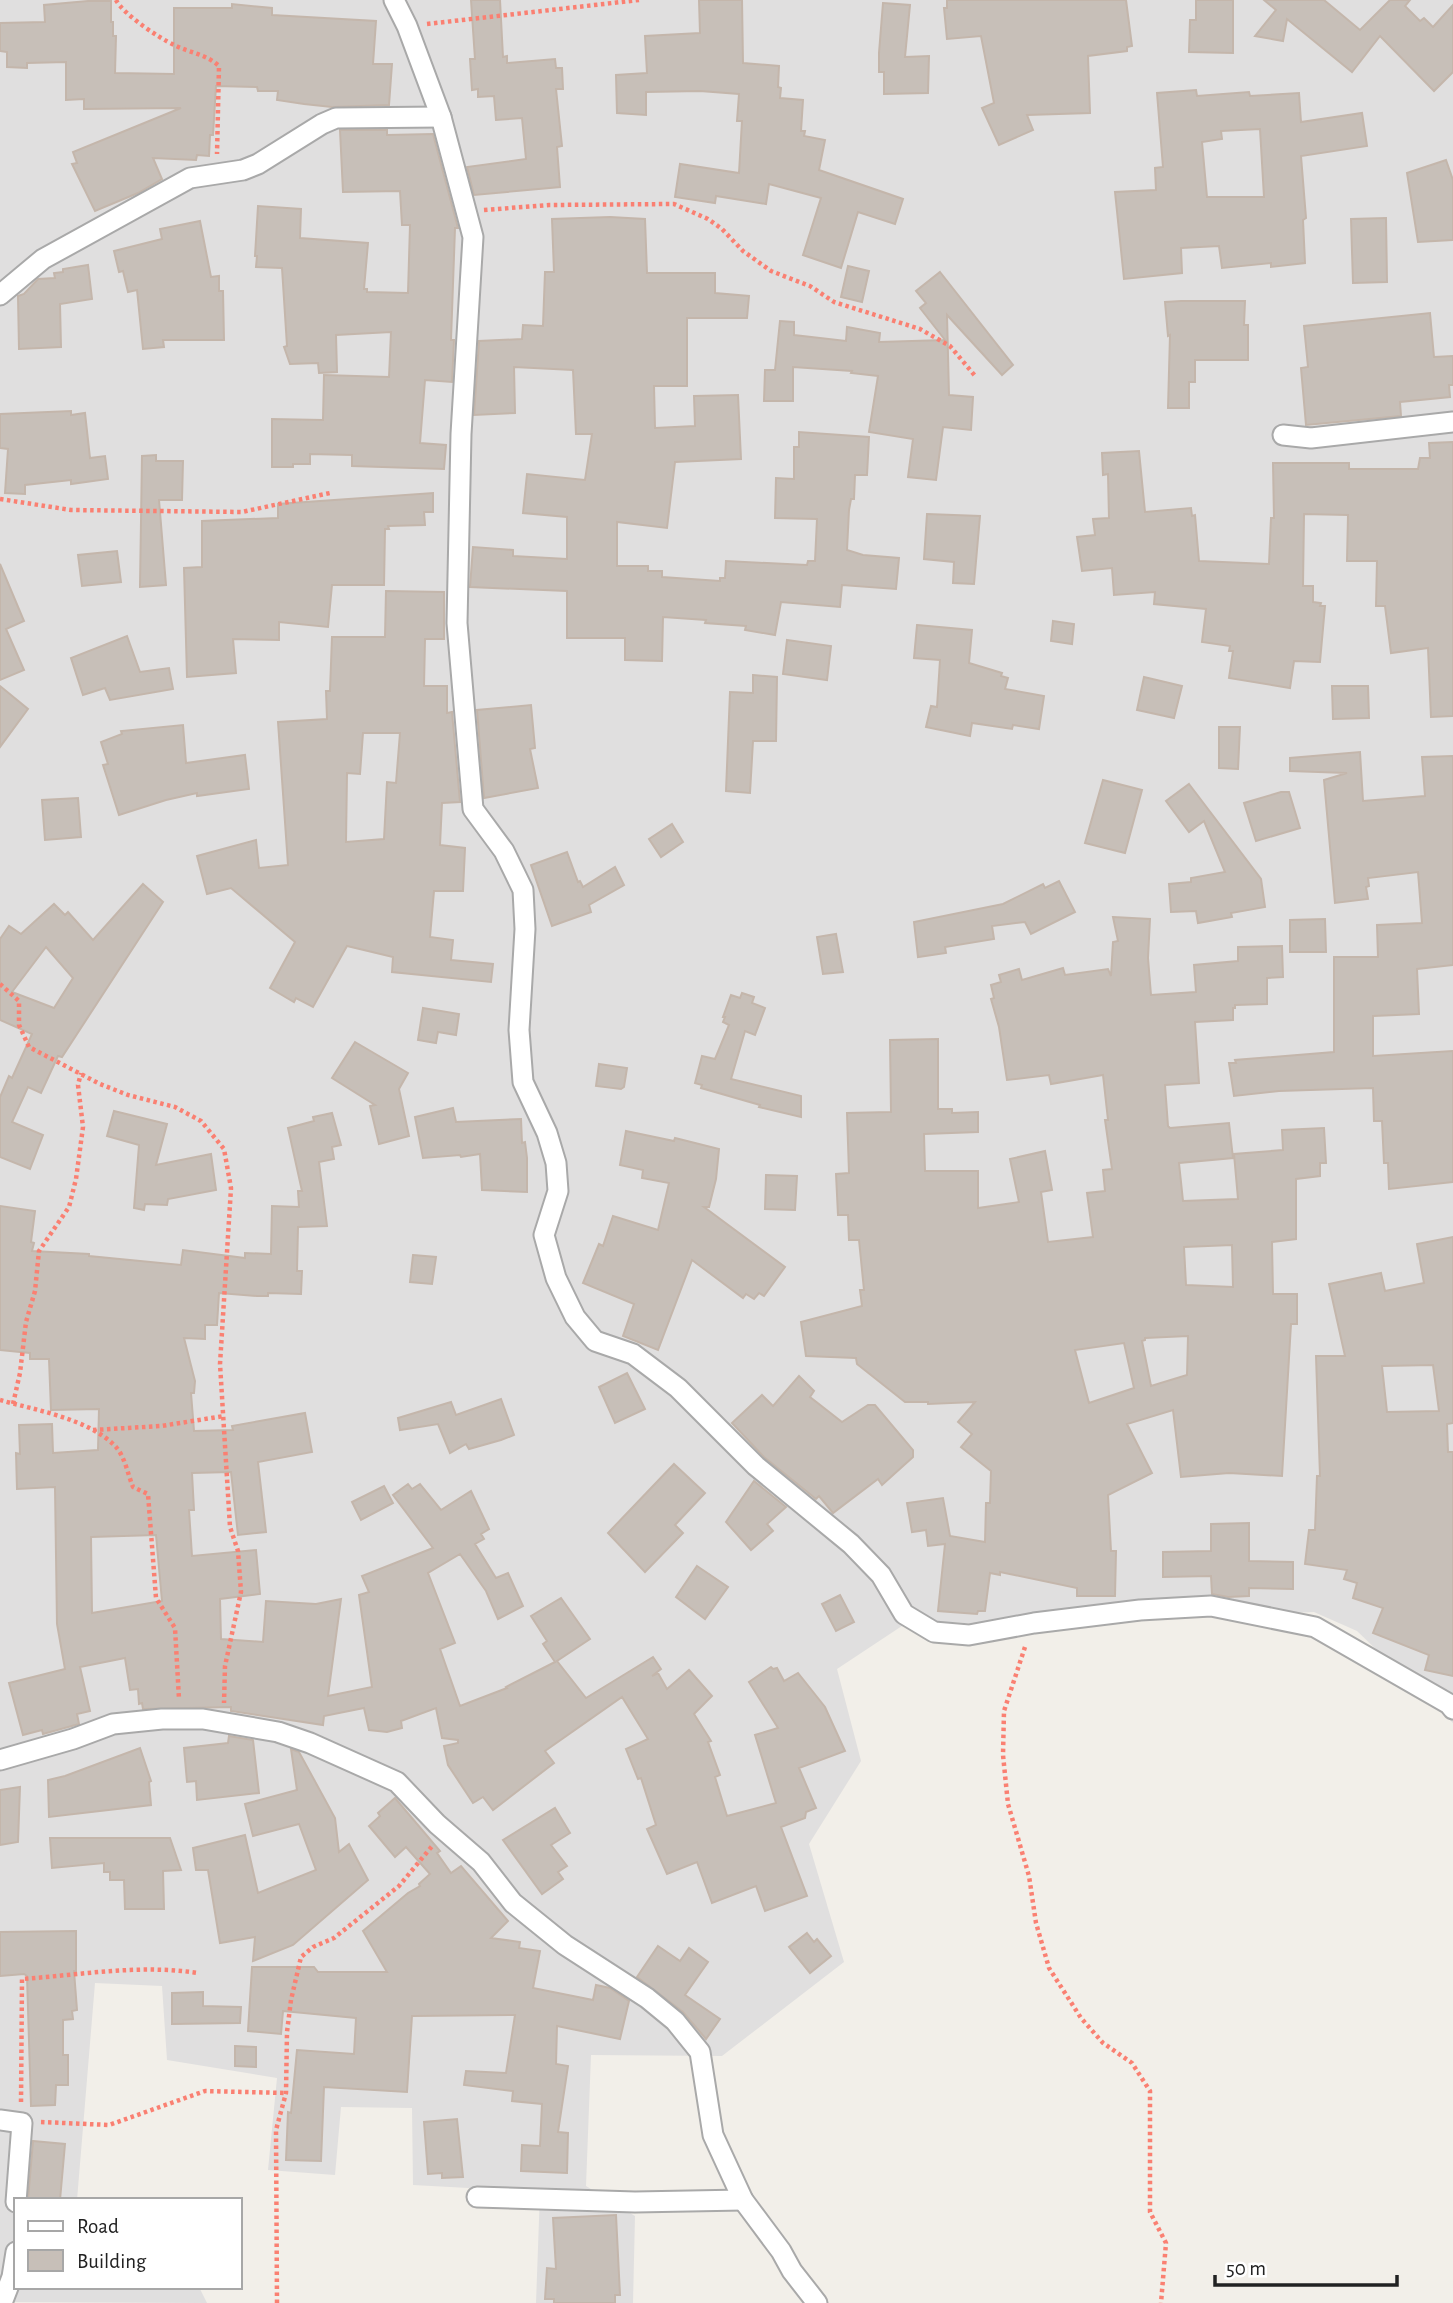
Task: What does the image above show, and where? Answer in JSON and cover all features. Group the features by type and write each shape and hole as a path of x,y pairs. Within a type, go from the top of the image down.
{"street":[{"path":"394,0 407,26 441,117 473,237 461,434 458,637 473,809 504,851 523,890 525,929 519,1030 523,1082 547,1133 556,1163 558,1191 544,1235 556,1278 575,1317 594,1341 633,1354 678,1388 756,1466 851,1544 881,1575 904,1614 934,1632 969,1635 1140,1609 1211,1606 1315,1627 1452,1704"},
{"path":"0,295 43,259 190,178 243,170 258,164 336,118 441,117"},
{"path":"1283,435 1311,438 1453,422"},
{"path":"0,1760 73,1739 113,1724 180,1719 224,1722 278,1732 310,1743 397,1782 481,1862 513,1903 565,1945 648,1998 675,2021 700,2052 713,2135 743,2200 817,2303"},
{"path":"0,2120 22,2123 16,2198"},
{"path":"477,2197 635,2202 743,2200"},
{"path":"2,2303 14,2264"}],"path":[{"path":"116,0 135,20 173,45 211,58 219,66 216,173"},
{"path":"407,26 639,0"},
{"path":"466,212 549,205 674,204 708,219 743,251 771,271 810,286 834,302 920,329 950,346 976,377"},
{"path":"0,499 71,510 242,512 330,493"},
{"path":"0,984 19,1001 19,1025 29,1046 100,1084 128,1095 175,1107 201,1121 224,1149 232,1188 220,1364 230,1527 238,1551 241,1592 225,1666 224,1722"},
{"path":"13,1404 26,1322 35,1291 39,1251 69,1207 76,1179 83,1127 78,1085 81,1073"},
{"path":"0,1400 50,1414 92,1430 117,1448 133,1487 148,1494 156,1598 175,1628 180,1719"},
{"path":"92,1430 161,1426 224,1416"},
{"path":"1034,1623 1004,1711 1003,1755 1008,1804 1028,1875 1036,1923 1049,1968 1081,2018 1103,2043 1132,2063 1150,2091 1150,2212 1166,2244 1161,2303"},
{"path":"277,2303 276,2130 286,2093 289,2021 300,1957 313,1947 334,1938 398,1886 447,1831"},
{"path":"198,1973 180,1970 136,1970 22,1979 22,2123 109,2125 205,2091 286,2093"}],"shaded area":[{"path":"0,0 1453,0 1453,1723 1357,1631 1314,1612 1001,1625 911,1620 837,1669 861,1761 809,1844 844,1962 722,2056 591,2055 586,2186 635,2216 633,2303 536,2303 540,2192 413,2185 412,2108 341,2107 335,2175 268,2170 277,2078 167,2060 162,1986 95,1983 77,2198 14,2198 14,2289 200,2289 207,2303 0,2302"}],"building":[{"path":"471,0 500,0 503,57 507,56 507,63 555,59 556,68 562,68 563,89 556,89 562,146 557,147 560,187 474,195 467,167 526,159 522,118 496,120 494,96 478,97 478,89 472,90 470,59 475,59"},
{"path":"699,0 742,0 743,63 779,66 780,98 803,100 801,131 805,131 804,136 825,140 819,170 903,199 895,224 858,212 841,268 803,255 821,198 769,184 766,204 716,196 715,203 675,197 680,164 739,173 742,121 737,121 739,94 700,91 646,92 646,115 617,113 616,75 647,73 645,36 700,33"},
{"path":"947,0 1126,0 1132,46 1127,47 1127,51 1088,56 1090,113 1027,115 1033,130 999,145 982,108 994,103 981,36 947,39 944,8 947,8"},
{"path":"1196,0 1233,0 1233,53 1189,52 1190,20 1196,20"},
{"path":"1264,0 1324,0 1360,30 1390,0 1410,0 1405,6 1420,21 1424,18 1433,27 1453,5 1453,72 1434,91 1380,36 1352,72 1287,19 1283,41 1255,36 1276,10"},
{"path":"111,1 113,36 116,36 115,73 174,74 174,8 232,8 232,4 272,8 272,15 376,21 373,64 392,64 389,105 332,107 304,104 277,100 278,91 258,91 257,87 216,86 209,156 197,155 196,160 153,158 162,179 138,193 95,211 72,164 77,163 73,152 181,108 84,109 84,99 66,100 66,62 27,63 27,68 7,67 7,52 0,51 0,23 45,22 44,5"},
{"path":"883,3 910,5 905,57 929,56 928,93 884,94 884,72 879,72"},
{"path":"1196,90 1197,96 1249,92 1250,96 1299,93 1301,122 1362,113 1367,146 1301,156 1306,218 1303,220 1305,263 1222,268 1219,246 1181,248 1182,273 1124,279 1115,192 1156,190 1155,168 1163,167 1157,93","holes":["1260,129 1264,197 1207,197 1202,142 1222,139 1221,131"]},
{"path":"340,130 387,130 387,135 433,134 458,228 455,228 451,340 454,340 452,382 425,380 420,443 446,445 444,469 352,466 352,455 310,454 310,464 272,467 272,419 323,420 324,375 389,377 391,332 336,335 337,372 319,373 318,363 290,364 284,347 287,346 282,268 256,267 258,206 301,209 300,238 368,243 364,289 367,289 367,292 408,293 410,225 402,225 400,191 343,192"},
{"path":"1446,160 1453,180 1453,240 1418,242 1407,173"},
{"path":"1386,218 1387,282 1353,283 1351,219"},
{"path":"552,219 645,219 647,273 715,273 715,293 749,296 747,318 687,318 687,386 654,386 655,428 695,426 694,396 738,395 741,459 675,462 667,528 617,522 617,566 648,566 648,571 662,571 662,577 720,581 720,578 725,578 726,561 807,565 808,561 815,561 817,519 775,518 776,478 794,479 794,447 799,447 799,432 869,437 867,475 855,475 854,499 851,499 849,510 847,550 863,555 899,558 896,589 842,585 840,607 781,602 775,635 745,630 746,626 663,617 662,661 625,660 625,638 567,638 567,591 470,587 473,547 513,550 513,556 567,559 567,517 523,513 527,474 585,480 592,434 576,434 573,370 514,367 515,413 474,415 479,341 522,339 523,325 543,326 545,272 554,272"},
{"path":"200,221 211,277 219,276 219,291 223,291 224,340 163,340 164,347 143,349 137,290 128,292 114,251 162,239 160,229"},
{"path":"88,265 92,299 60,304 61,347 19,349 18,296 24,294 38,279 55,278 54,273 63,272 63,269"},
{"path":"848,266 869,271 862,302 841,297"},
{"path":"940,272 1013,365 1002,375 947,315 949,395 973,397 971,430 943,427 936,480 908,477 913,439 869,432 878,376 851,373 852,371 793,367 793,401 764,401 765,370 775,370 780,321 794,322 794,335 846,341 847,327 880,333 879,342 945,340 920,308 926,303 916,291"},
{"path":"1245,301 1244,325 1248,325 1248,360 1195,360 1195,382 1189,382 1189,408 1168,408 1170,335 1168,336 1165,302"},
{"path":"1430,313 1434,357 1453,356 1453,385 1449,385 1450,397 1400,402 1401,416 1306,425 1301,368 1308,367 1304,326"},
{"path":"71,411 71,415 85,413 90,458 105,456 108,479 71,484 71,480 25,485 25,494 5,493 8,449 0,448 0,414"},
{"path":"1453,442 1453,716 1431,717 1428,648 1391,653 1385,606 1376,606 1377,561 1347,561 1348,515 1304,514 1303,586 1313,586 1313,602 1325,606 1320,662 1294,661 1290,688 1229,678 1233,651 1229,651 1230,646 1202,642 1206,609 1154,604 1155,592 1114,595 1112,568 1082,571 1077,537 1095,535 1093,519 1109,518 1108,474 1103,475 1102,453 1139,451 1145,512 1191,508 1192,516 1195,515 1199,561 1269,564 1271,518 1274,518 1273,463 1349,463 1349,469 1418,469 1420,458 1430,458 1429,443"},
{"path":"156,455 156,461 183,461 182,500 159,500 166,585 140,587 142,456"},
{"path":"433,493 433,512 424,512 425,525 388,526 389,529 385,529 384,585 332,585 328,627 279,622 279,640 233,639 236,673 187,677 184,568 202,567 202,521 278,518 278,504"},
{"path":"927,514 980,516 974,584 953,583 954,562 924,559"},
{"path":"117,551 121,582 82,586 78,555"},
{"path":"0,564 24,621 6,629 24,670 0,680"},
{"path":"386,591 444,592 444,639 425,639 424,686 447,686 447,713 452,712 460,802 442,803 440,845 465,848 463,891 434,891 430,937 453,940 451,960 493,964 491,982 392,972 393,957 347,946 313,1007 296,998 294,1002 270,988 295,942 231,888 207,894 197,856 256,840 259,868 288,865 278,722 327,719 326,691 330,691 332,637 385,637","holes":["363,733 400,733 396,783 387,782 384,839 346,842 347,773 360,774"]},
{"path":"1053,621 1074,624 1072,644 1051,641"},
{"path":"917,625 972,630 969,663 1002,673 1001,676 1008,678 1005,689 1044,696 1039,729 1013,725 1012,729 972,723 970,736 926,727 931,706 937,707 940,660 914,658"},
{"path":"127,636 140,672 169,668 173,689 110,700 105,688 83,695 71,658"},
{"path":"787,640 831,646 827,680 783,674"},
{"path":"753,675 777,677 776,741 753,741 750,793 726,791 730,692 753,693"},
{"path":"1144,677 1182,686 1174,718 1137,710"},
{"path":"0,686 28,709 0,747"},
{"path":"1332,686 1368,686 1369,718 1333,719"},
{"path":"531,705 535,748 530,749 538,788 484,798 477,710"},
{"path":"183,725 186,763 245,755 249,789 197,796 197,793 119,815 103,765 108,764 101,742 122,734 121,731"},
{"path":"1219,727 1240,727 1238,769 1219,768"},
{"path":"1360,752 1363,801 1425,796 1422,757 1453,756 1453,965 1417,969 1419,1014 1373,1016 1373,1056 1453,1051 1453,1182 1389,1189 1388,1163 1384,1163 1382,1121 1374,1121 1373,1088 1279,1091 1234,1096 1229,1063 1236,1063 1235,1060 1334,1052 1334,957 1378,957 1377,925 1422,923 1418,872 1368,878 1368,899 1335,903 1324,780 1347,773 1290,771 1290,758"},
{"path":"1103,780 1142,790 1125,853 1085,843"},
{"path":"1189,784 1261,879 1265,907 1198,923 1196,911 1171,912 1169,884 1191,882 1191,878 1225,872 1204,821 1189,832 1166,801"},
{"path":"1289,792 1300,828 1256,841 1244,803"},
{"path":"78,798 81,837 45,840 42,800"},
{"path":"672,824 683,842 661,857 649,839"},
{"path":"567,852 578,882 580,881 583,887 615,867 624,885 589,905 591,912 552,926 531,865"},
{"path":"1059,881 1075,912 1031,934 1025,922 992,926 994,939 945,947 946,953 918,957 914,922 1003,904 1043,884 1045,888"},
{"path":"143,884 163,902 62,1057 58,1056 41,1093 28,1087 12,1122 43,1135 30,1169 0,1157 0,1097 32,1034 0,1020 0,939 9,926 21,934 54,904 65,915 68,912 93,940","holes":["46,947 73,978 54,1008 12,992"]},
{"path":"1113,917 1150,919 1148,958 1151,995 1196,992 1194,965 1238,961 1238,947 1282,946 1283,977 1267,978 1267,1004 1235,1005 1233,1020 1195,1022 1199,1083 1165,1085 1170,1128 1229,1123 1233,1158 1179,1163 1183,1201 1238,1199 1234,1154 1283,1150 1282,1130 1324,1128 1326,1163 1320,1163 1320,1176 1296,1179 1296,1239 1272,1242 1273,1294 1297,1294 1297,1324 1291,1324 1282,1476 1229,1473 1181,1477 1173,1410 1127,1424 1152,1473 1108,1495 1111,1551 1116,1551 1115,1596 1077,1596 1077,1588 1000,1572 1000,1575 990,1573 985,1611 978,1611 977,1614 938,1611 945,1544 928,1546 926,1530 912,1532 907,1503 943,1498 950,1536 985,1542 986,1503 990,1503 991,1471 961,1447 972,1434 958,1422 975,1402 905,1402 857,1364 856,1358 806,1356 801,1322 862,1306 860,1290 864,1290 859,1240 849,1240 848,1215 838,1215 836,1174 849,1173 847,1113 891,1112 890,1040 938,1039 938,1109 952,1109 952,1113 978,1112 978,1132 924,1134 925,1171 978,1171 978,1208 1019,1202 1010,1159 1045,1151 1052,1190 1041,1192 1048,1242 1093,1237 1087,1193 1105,1191 1103,1170 1112,1169 1105,1120 1108,1120 1103,1075 1051,1084 1049,1075 1007,1080 999,1027 991,999 994,998 991,985 1001,982 999,975 1019,969 1022,980 1063,968 1065,975 1108,969 1111,976 1113,942 1118,941","holes":["1232,1245 1233,1287 1186,1285 1184,1247","1188,1336 1187,1375 1151,1386 1142,1341 1145,1338","1124,1343 1134,1388 1089,1403 1075,1350"]},
{"path":"1325,919 1326,952 1290,952 1290,920"},
{"path":"836,934 843,972 823,974 817,937"},
{"path":"742,993 754,997 752,1003 765,1008 755,1035 745,1031 731,1079 801,1096 801,1117 759,1107 760,1105 701,1088 702,1085 695,1083 702,1056 715,1059 729,1025 723,1022 723,1017 731,995 740,998"},
{"path":"423,1008 459,1014 456,1035 438,1032 436,1043 418,1040"},
{"path":"355,1042 408,1073 399,1089 409,1136 379,1144 370,1106 375,1105 332,1078"},
{"path":"599,1064 627,1068 624,1087 621,1089 596,1086"},
{"path":"453,1108 456,1122 521,1119 522,1143 525,1142 527,1158 527,1192 482,1190 480,1154 423,1158 415,1117"},
{"path":"114,1111 167,1124 156,1165 211,1154 216,1190 168,1199 167,1205 145,1204 144,1210 134,1208 139,1145 107,1136"},
{"path":"332,1113 341,1145 332,1147 334,1159 319,1162 327,1226 298,1227 297,1271 302,1271 301,1294 268,1293 268,1296 257,1296 219,1293 217,1325 205,1325 205,1339 184,1338 195,1381 194,1393 191,1393 194,1431 233,1430 232,1426 305,1413 312,1452 258,1462 266,1532 238,1535 231,1472 192,1473 194,1510 189,1510 192,1556 256,1550 260,1594 220,1599 221,1639 263,1642 266,1601 316,1604 341,1599 328,1696 372,1687 359,1595 369,1592 362,1576 433,1548 393,1495 408,1484 412,1489 420,1484 441,1510 471,1491 489,1529 481,1534 484,1539 475,1544 496,1578 508,1573 523,1606 498,1619 486,1591 460,1554 428,1573 455,1643 440,1649 460,1706 507,1688 555,1662 543,1644 547,1641 531,1616 561,1598 590,1639 557,1661 586,1698 653,1657 661,1669 652,1676 658,1673 667,1689 689,1670 712,1696 694,1714 711,1741 708,1742 720,1775 715,1777 727,1816 776,1803 755,1735 778,1728 749,1682 771,1667 777,1668 784,1681 798,1673 825,1707 845,1751 799,1768 816,1808 806,1812 805,1818 781,1827 807,1896 765,1911 756,1886 712,1903 697,1862 667,1874 647,1829 656,1825 641,1778 638,1779 626,1749 648,1739 622,1697 545,1751 554,1763 493,1810 483,1797 473,1803 448,1765 444,1746 458,1743 458,1740 442,1738 436,1708 401,1721 402,1728 387,1732 369,1730 364,1708 324,1716 323,1725 231,1711 231,1707 143,1709 142,1703 139,1704 138,1689 130,1690 125,1658 80,1667 90,1711 77,1714 79,1724 43,1734 42,1730 23,1735 9,1683 65,1669 57,1624 55,1487 17,1489 16,1453 20,1454 19,1425 52,1424 53,1453 98,1450 99,1409 51,1410 49,1359 30,1359 30,1353 0,1350 0,1206 35,1211 32,1251 89,1254 181,1265 183,1250 245,1258 245,1253 271,1254 272,1206 299,1207 298,1191 302,1191 288,1128 314,1121 313,1117","holes":["156,1535 162,1601 92,1613 91,1537"]},
{"path":"626,1131 674,1141 675,1138 719,1149 716,1179 709,1207 704,1207 785,1267 764,1296 759,1293 754,1299 746,1294 743,1298 692,1260 658,1350 623,1336 634,1304 583,1283 599,1244 603,1246 613,1216 658,1230 669,1183 642,1178 643,1170 620,1165"},
{"path":"766,1175 797,1176 795,1210 765,1209"},
{"path":"1453,1237 1453,1423 1447,1424 1448,1452 1453,1452 1453,1676 1425,1670 1429,1655 1373,1633 1383,1608 1353,1598 1357,1583 1344,1579 1347,1570 1305,1564 1309,1530 1315,1530 1317,1476 1320,1476 1316,1356 1345,1356 1329,1284 1381,1273 1385,1291 1424,1283 1417,1244","holes":["1433,1365 1439,1411 1387,1412 1382,1366"]},
{"path":"413,1255 436,1257 432,1284 410,1282"},
{"path":"627,1373 645,1409 615,1423 599,1387"},
{"path":"799,1376 814,1391 810,1397 842,1422 868,1405 875,1405 913,1450 913,1457 882,1485 878,1479 833,1513 819,1496 816,1499 764,1457 732,1423 762,1395 773,1406"},
{"path":"501,1399 514,1435 501,1440 469,1449 466,1444 450,1453 438,1424 400,1430 398,1418 451,1402 456,1415"},
{"path":"674,1464 705,1493 675,1525 683,1533 645,1572 608,1533"},
{"path":"754,1481 786,1507 767,1524 773,1531 751,1550 726,1522"},
{"path":"384,1486 393,1503 361,1520 352,1502"},
{"path":"1249,1523 1249,1561 1293,1562 1293,1589 1249,1588 1249,1596 1228,1597 1212,1594 1211,1576 1163,1577 1163,1552 1211,1551 1211,1524"},
{"path":"697,1566 728,1587 705,1619 676,1597"},
{"path":"840,1595 854,1622 836,1631 822,1604"},
{"path":"229,1736 253,1740 259,1793 197,1800 196,1781 187,1782 184,1748 228,1743"},
{"path":"140,1748 151,1781 151,1805 49,1817 48,1780"},
{"path":"291,1749 299,1752 335,1818 339,1852 349,1844 368,1880 293,1945 253,1961 255,1937 220,1943 208,1870 196,1870 193,1848 245,1835 258,1893 316,1870 299,1824 253,1836 245,1804 297,1790"},
{"path":"20,1787 18,1842 0,1845 0,1790"},
{"path":"395,1798 440,1851 437,1853 451,1873 461,1866 508,1921 491,1938 520,1942 519,1948 540,1951 533,1988 593,2000 596,1985 610,1988 629,2001 620,2039 557,2026 556,2064 568,2066 558,2132 568,2133 567,2173 521,2171 522,2145 540,2146 542,2104 512,2101 513,2091 464,2085 466,2071 506,2073 515,2015 412,2016 407,2092 324,2087 321,2161 286,2160 288,2112 291,2113 297,2050 354,2054 356,2018 283,2011 281,2034 248,2031 252,1967 314,1967 318,1972 387,1972 363,1931 420,1886 430,1874 406,1847 395,1857 369,1826 380,1816 378,1813"},
{"path":"555,1808 570,1833 551,1845 567,1866 558,1872 563,1879 542,1894 503,1840"},
{"path":"50,1838 170,1838 181,1870 163,1871 164,1909 125,1909 124,1880 110,1880 110,1872 104,1872 104,1863 52,1868"},
{"path":"76,1931 74,1971 77,2010 72,2011 73,2019 63,2020 63,2055 68,2055 68,2085 56,2085 55,2105 31,2106 27,1976 0,1976 0,1932"},
{"path":"807,1933 814,1942 817,1939 831,1956 810,1973 789,1947"},
{"path":"658,1946 680,1961 689,1948 708,1962 685,1995 720,2019 706,2039 683,2012 637,1977"},
{"path":"203,1992 203,2006 241,2007 240,2023 172,2024 172,1993"},
{"path":"235,2046 256,2047 256,2067 235,2066"},
{"path":"457,2119 463,2177 442,2178 442,2173 428,2174 424,2122"},
{"path":"33,2141 65,2144 60,2198 28,2198"},
{"path":"616,2215 620,2295 615,2295 615,2303 554,2303 554,2299 545,2299 547,2268 556,2269 553,2218"}]}
